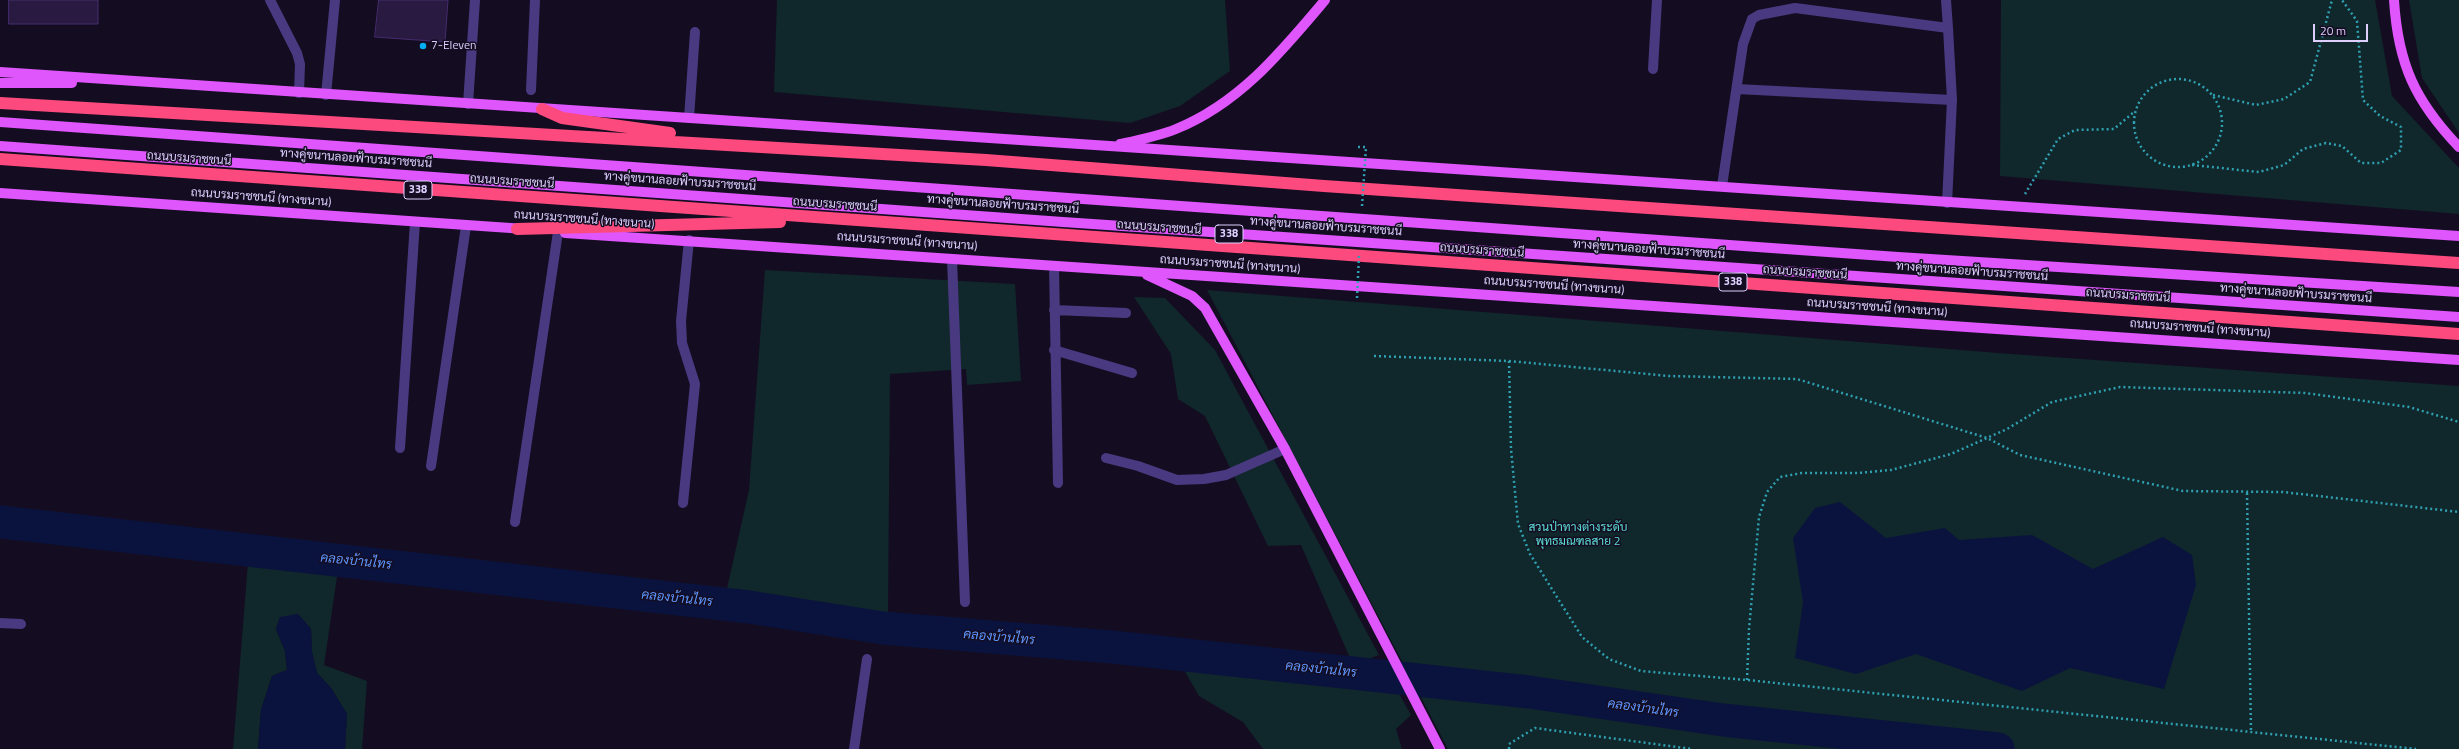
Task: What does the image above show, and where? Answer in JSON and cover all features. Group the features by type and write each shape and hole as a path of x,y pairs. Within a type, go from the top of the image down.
{"highway":[{"path":"0,103 821,150 2459,263"},
{"path":"542,109 562,118 670,133 781,139 821,150"},
{"name":"ถนนบรมราชชนนี","path":"0,159 837,220 2459,334"},
{"path":"518,229 837,220"}],"main road":[{"path":"1108,146 1176,129 1226,101 1251,82 1278,57 1325,0"},
{"path":"2394,0 2402,56 2415,92 2434,121 2459,147"},
{"path":"0,72 326,95 1722,186 1947,203 2459,236"},
{"path":"0,83 143,82"},
{"name":"ทางคู่ขนานลอยฟ้าบรมราชชนนี","path":"0,122 1890,256 2459,292"},
{"name":"ทางคู่ขนานลอยฟ้าบรมราชชนนี","path":"0,146 1055,222 2459,317"},
{"name":"ถนนบรมราชชนนี (ทางขนาน)","path":"0,192 466,226 2459,360"},
{"path":"1140,272 1192,296 1205,308 1285,449 1383,642 1432,730 1440,749"}],"street":[{"path":"270,0 297,53 300,64 299,93"},
{"path":"326,95 335,0"},
{"path":"468,104 475,0"},
{"path":"531,90 535,0"},
{"path":"1653,69 1657,0"},
{"path":"1946,0 1952,100 1947,203"},
{"path":"1722,186 1743,44 1752,19 1759,15 1795,4 1948,28"},
{"path":"689,118 695,32"},
{"path":"1737,89 1952,100"},
{"path":"400,448 415,222"},
{"path":"431,466 466,226"},
{"path":"515,522 558,232"},
{"path":"683,503 694,384 682,343 681,321 690,240"},
{"path":"952,259 965,602"},
{"path":"1054,266 1054,350 1058,483"},
{"path":"1054,310 1126,313"},
{"path":"1054,350 1132,373"},
{"path":"1106,458 1138,466 1177,480 1204,480 1226,475 1285,449"},
{"path":"0,623 21,624"},
{"path":"854,749 867,659"}],"path":[{"path":"2213,96 2256,105 2284,99 2310,82 2332,0"},
{"path":"2192,165 2200,162 2212,152 2220,139 2222,124 2220,109 2213,96 2202,86 2190,81 2169,80 2150,89 2140,99 2135,112 2133,125 2137,140 2144,153 2156,162 2171,167 2192,165 2259,172 2284,165 2303,149 2326,143 2342,146 2361,163 2381,163 2401,150 2401,127 2380,116 2363,100 2358,21 2342,0"},
{"path":"2024,195 2058,139 2075,130 2114,129 2135,112"},
{"path":"1374,356 1509,361 1669,376 1797,379 1987,438 2020,455 2183,491 2247,493 2283,492 2459,512"},
{"path":"1509,361 1511,449 1518,524 1530,554 1582,637 1609,659 1641,671 1747,680 2416,749"},
{"path":"1747,680 1749,629 1759,517 1767,492 1780,477 1802,473 1858,473 1891,470 1951,454 1987,438 2052,402 2120,387 2305,393 2409,407 2459,422"},
{"path":"2247,493 2251,732"},
{"path":"1509,749 1509,744 1535,728 1692,749"}],"green space":[{"path":"777,0 1225,0 1230,71 1180,106 1130,123 774,92"},
{"path":"2001,0 2375,0 2392,96 2459,168 2459,214 2000,176"},
{"path":"2409,0 2459,0 2459,133 2422,78"},
{"path":"765,270 1015,284 1021,381 967,385 966,369 890,374 888,613 726,593 749,490"},
{"name":"สวนป่าทางต่างระดับ พุทธมณฑลสาย 2","path":"1207,290 2011,354 2459,386 2459,749 1448,749"},
{"path":"1134,297 1165,298 1215,350 1379,655 1353,665 1301,545 1268,546 1205,416 1178,399 1171,354"},
{"path":"248,563 338,570 324,665 367,681 362,749 345,749 347,714 331,688 317,673 312,652 311,629 298,614 280,618 276,629 285,651 287,670 272,676 261,710 258,749 233,749"},
{"path":"1183,668 1396,688 1411,715 1396,729 1402,749 1263,749 1243,722 1199,696"}],"shaded area":[{"path":"1840,502 1886,538 1945,528 1959,540 2032,535 2093,569 2163,537 2192,555 2196,585 2164,689 2070,668 2022,691 1916,654 1856,674 1795,658 1803,602 1793,538 1815,508"},
{"path":"298,614 311,629 312,652 317,673 331,688 347,714 345,749 258,749 261,710 272,676 287,670 285,651 276,629 280,617"}],"building":[{"path":"9,0 98,0 98,24 9,24"},
{"path":"379,0 448,0 445,42 375,37"}],"waterway":[{"name":"คลองบ้านไทร","path":"0,522 749,607 883,628 1112,647 1529,692 1723,720 1998,749"}],"place":[{"name":"7-Eleven","path":"423,46"}]}
